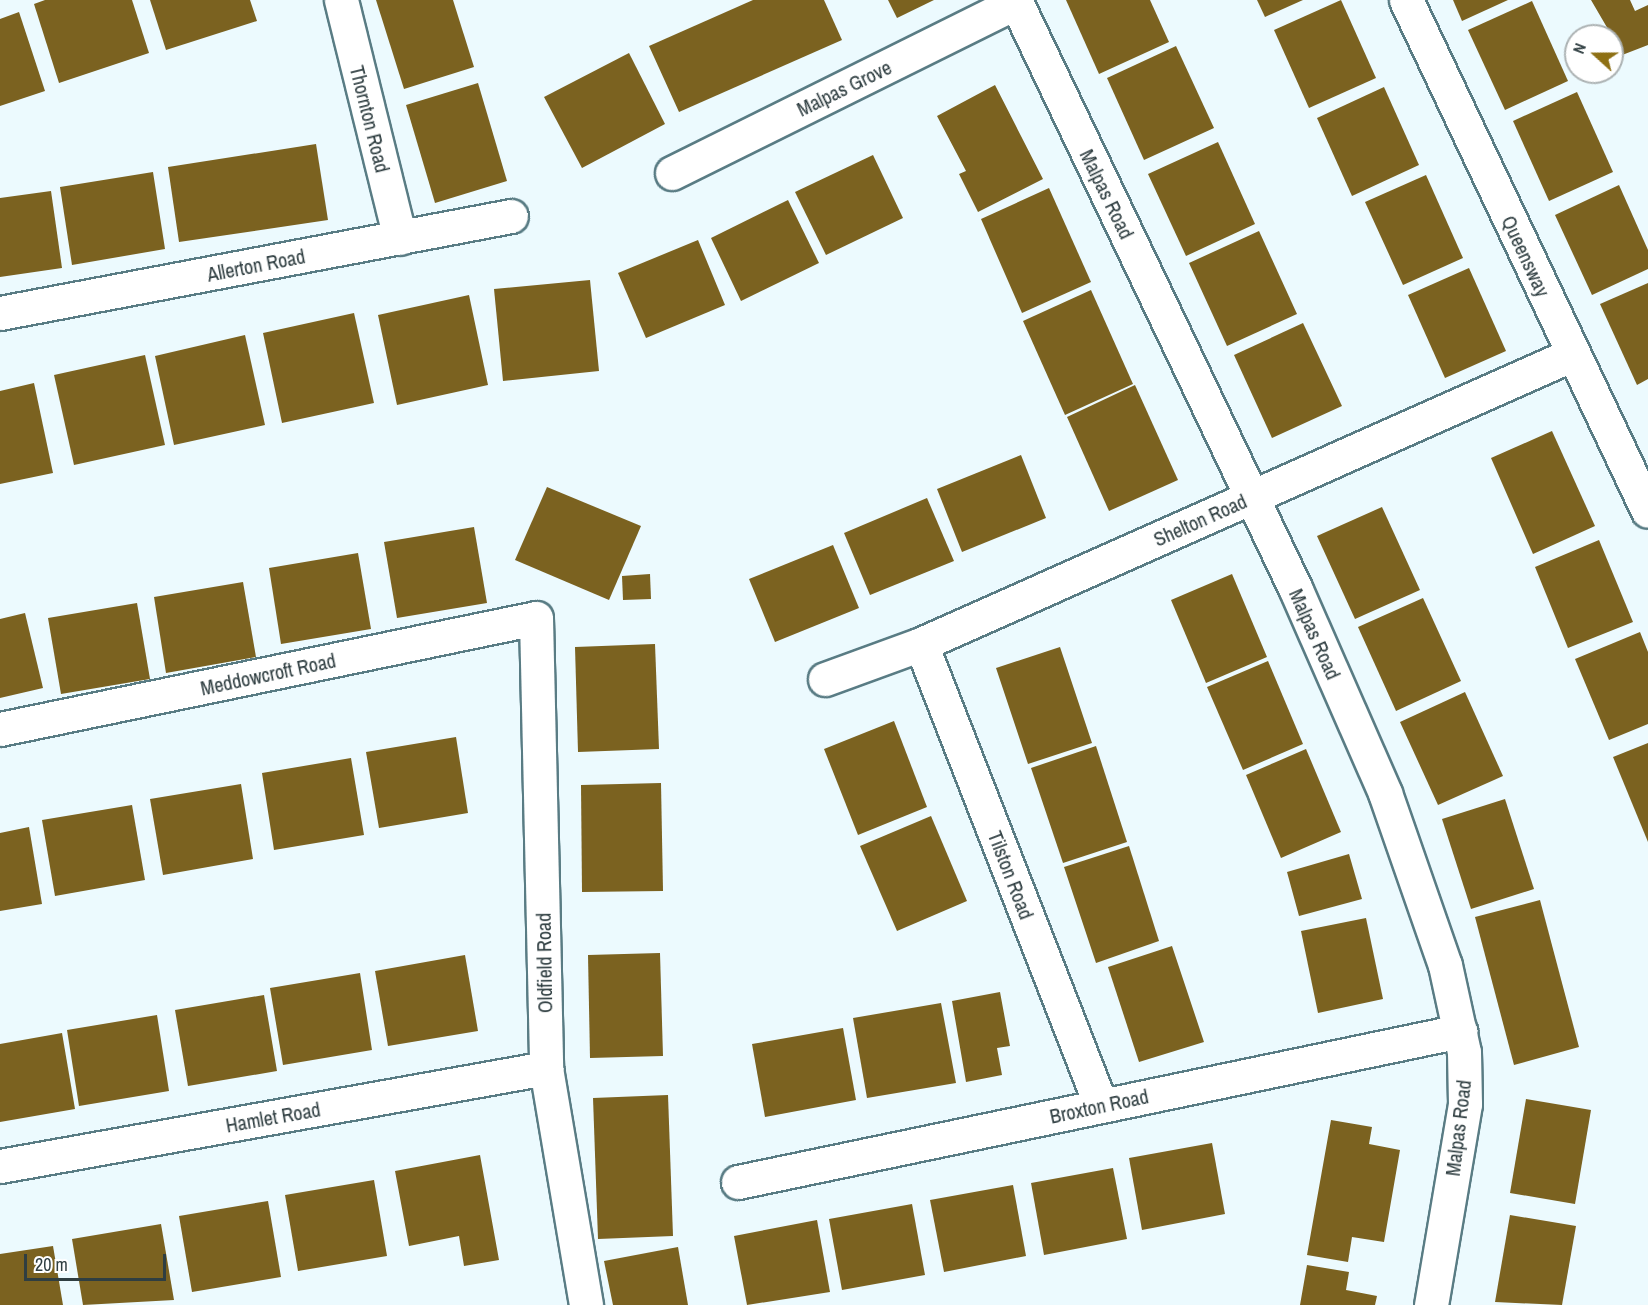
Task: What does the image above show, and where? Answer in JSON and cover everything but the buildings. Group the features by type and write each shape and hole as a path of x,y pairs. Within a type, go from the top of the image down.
{"street":[{"name":"Thornton Road","path":"340,0 400,238"},
{"name":"Queensway","path":"1406,0 1648,511"},
{"name":"Malpas Grove","path":"672,173 1015,1"},
{"name":"Malpas Road","path":"1015,1 1251,497 1385,793 1445,965 1460,1031 1465,1104 1431,1305"},
{"name":"Allerton Road","path":"0,313 511,216"},
{"name":"Shelton Road","path":"825,679 921,644 1573,354"},
{"name":"Meddowcroft Road","path":"0,729 536,618"},
{"name":"Oldfield Road","path":"536,618 546,1068 586,1305"},
{"name":"Tilston Road","path":"921,644 1101,1106"},
{"name":"Broxton Road","path":"738,1182 1460,1031"},
{"name":"Hamlet Road","path":"0,1166 546,1068"}]}
